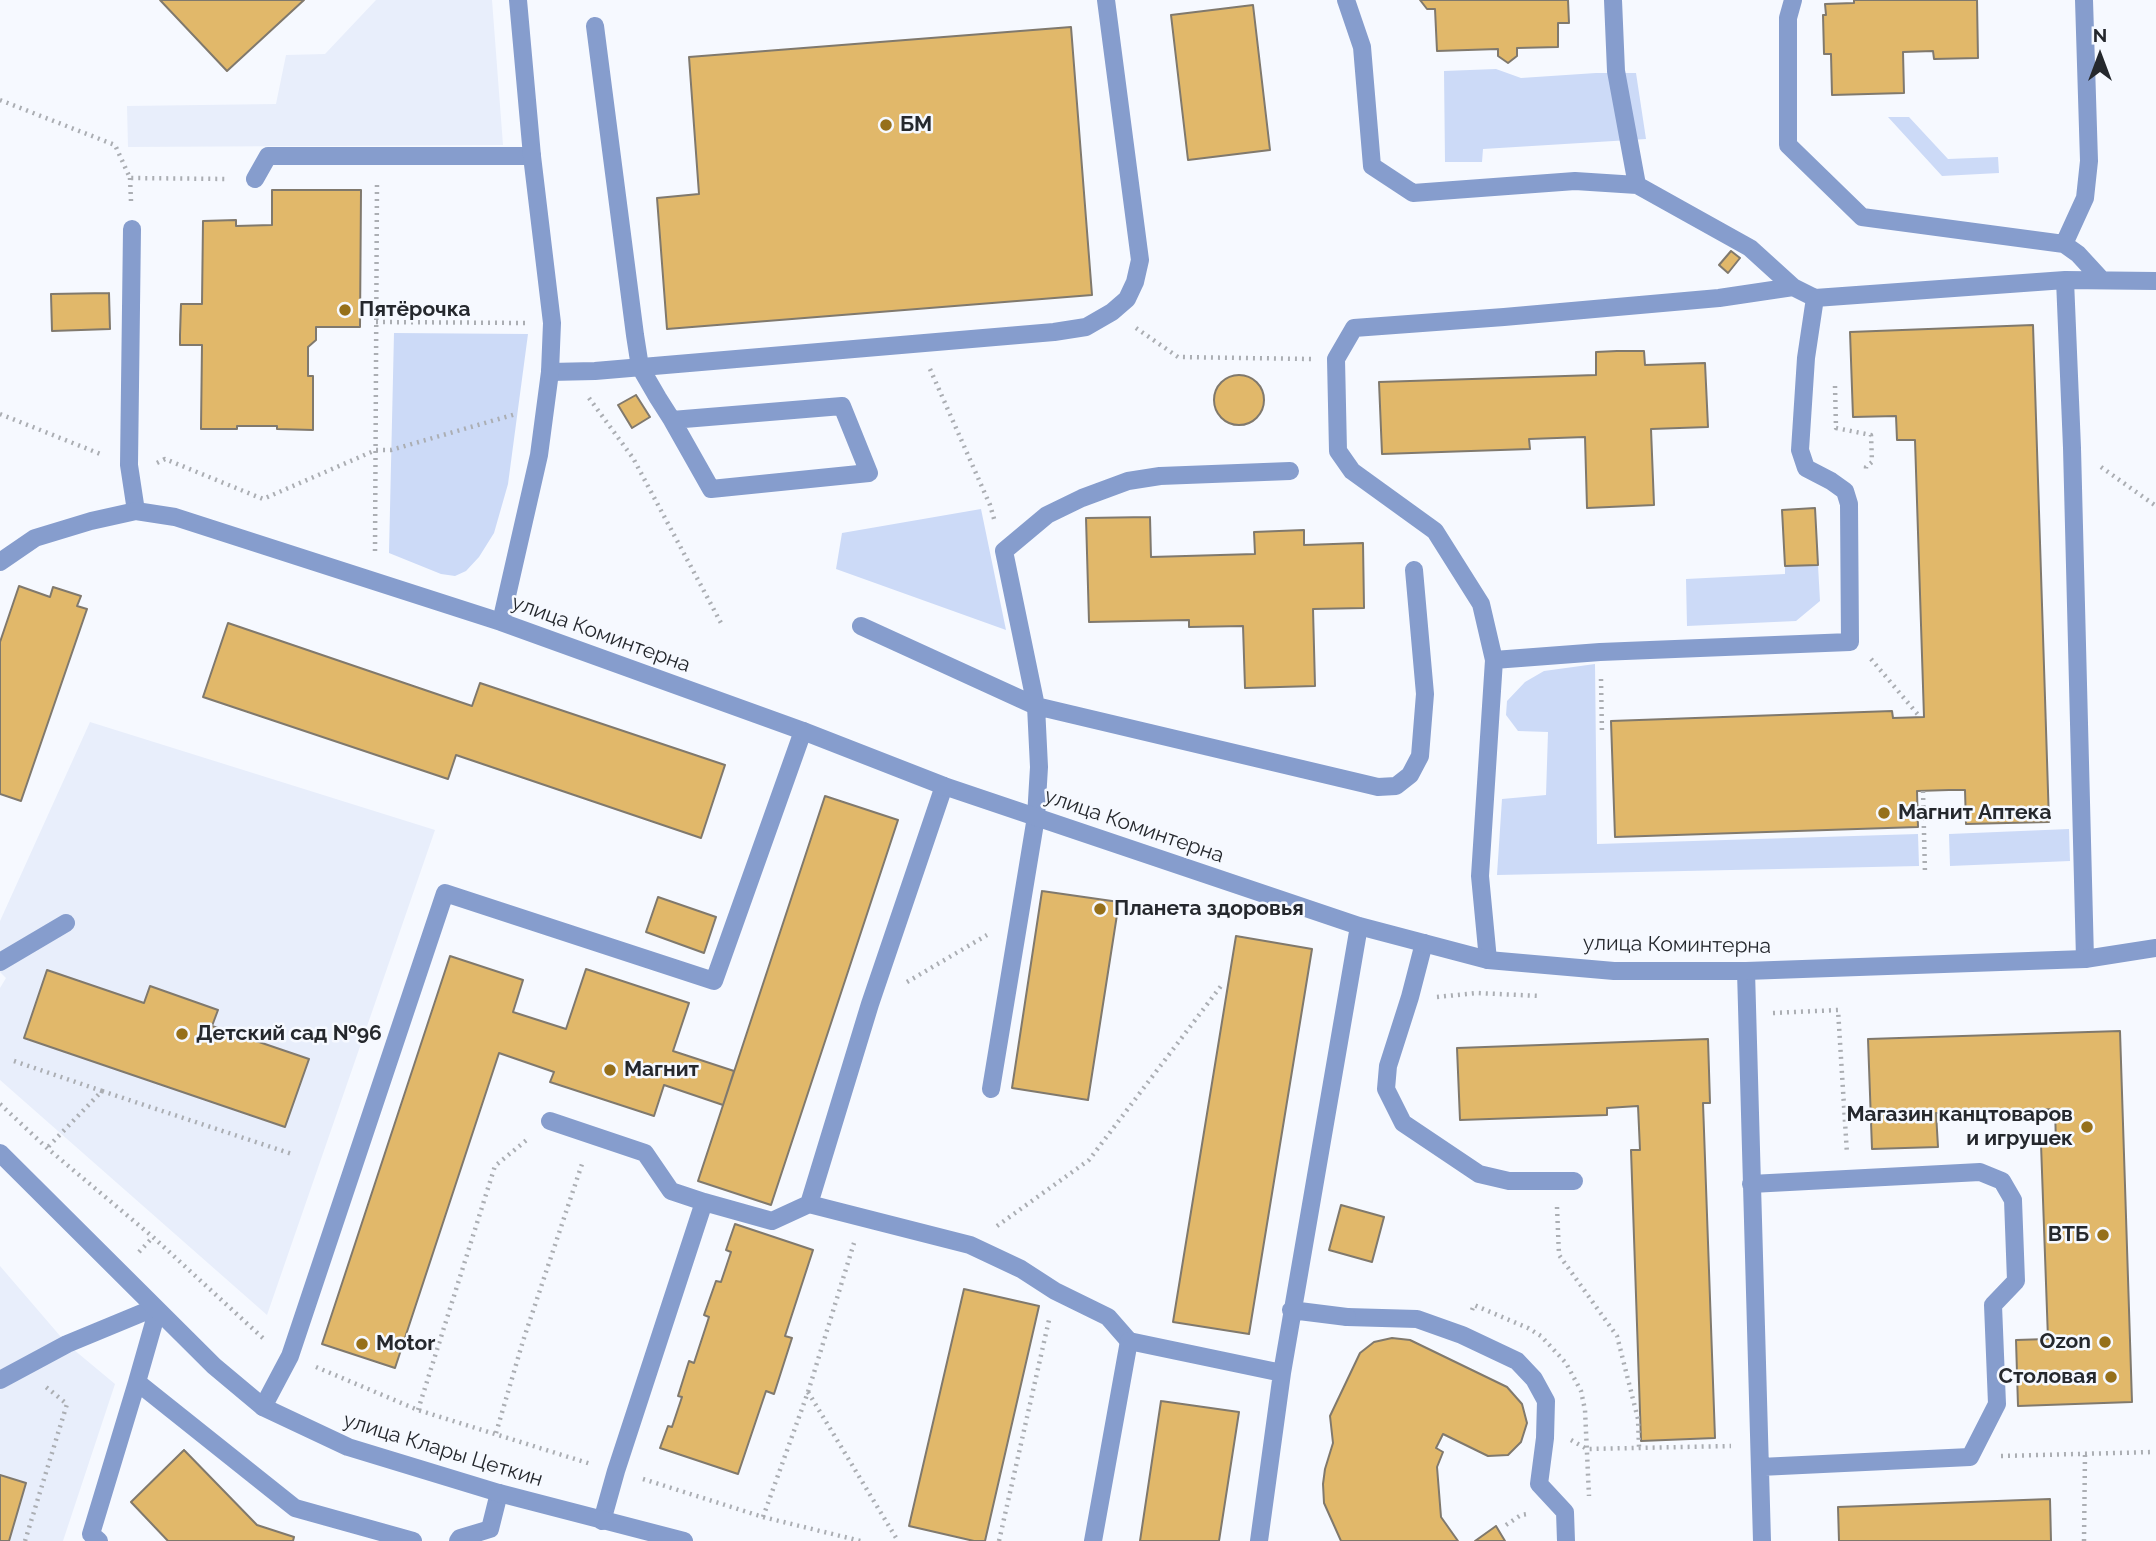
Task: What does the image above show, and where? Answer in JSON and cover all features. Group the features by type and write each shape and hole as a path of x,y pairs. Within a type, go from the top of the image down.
{"street":[{"path":"501,622 539,455 550,372 552,323 532,156 518,0"},
{"path":"550,372 640,367 1086,327 1112,312 1127,299 1135,282 1140,260 1106,0"},
{"path":"1346,0 1362,47 1372,166 1413,193 1576,181 1637,185 1750,248 1793,287 1815,298 2101,279 2156,281"},
{"path":"1613,0 1616,71 1637,185"},
{"path":"1793,0 1788,18 1788,145 1862,217 2064,244 2078,254 2101,279"},
{"path":"2064,244 2085,198 2088,160 2084,0"},
{"path":"595,26 640,367 711,489 869,473 842,406 672,420"},
{"path":"255,179 268,156 532,156"},
{"path":"0,562 35,538 136,511 129,466 132,229"},
{"path":"2065,281 2085,959"},
{"path":"1488,960 1480,876 1494,660 1480,604 1435,531 1352,471 1338,451 1336,359 1354,328 1719,298 1793,287"},
{"path":"1494,660 1850,642 1849,504 1845,491 1806,468 1800,450 1815,298"},
{"path":"991,1089 1036,817 1039,767 1036,706 1004,551 1047,515 1082,498 1128,481 1160,476 1290,471"},
{"name":"улица Коминтерна","path":"136,511 176,517 375,580 501,622 803,731 944,786 1359,926 1488,960 1614,971 1746,971 2085,959 2156,948"},
{"path":"861,626 1036,706 1378,788 1396,786 1410,775 1420,756 1424,694 1414,570"},
{"path":"263,1408 290,1356 445,893 714,981 803,731"},
{"path":"809,1203 870,1004 944,786"},
{"path":"0,962 66,923"},
{"path":"1259,1541 1292,1310 1359,926"},
{"path":"1424,943 1388,1066 1386,1089 1404,1123 1479,1174 1509,1181 1574,1181"},
{"path":"1746,971 1762,1541"},
{"path":"550,1121 645,1153 671,1191 772,1221 809,1203 970,1245 1021,1269 1055,1291 1108,1317 1129,1341 1282,1373"},
{"name":"улица Клары Цеткин","path":"0,1153 156,1310 214,1366 263,1408 348,1447 499,1493 684,1541"},
{"path":"1751,1184 1980,1172 2002,1181 2013,1200 2016,1281 1993,1305 1997,1404 1970,1457 1760,1467"},
{"path":"602,1521 704,1202"},
{"path":"0,1380 67,1344 156,1310"},
{"path":"99,1541 91,1534 156,1310"},
{"path":"1292,1310 1347,1317 1416,1319 1462,1335 1517,1361 1534,1379 1546,1401 1539,1484 1565,1512 1566,1541"},
{"path":"1093,1541 1129,1341"},
{"path":"136,1382 295,1508 413,1541"},
{"path":"458,1541 460,1538 489,1535 499,1493"}],"path":[{"path":"0,100 116,145 130,178 255,179"},
{"path":"375,580 377,187"},
{"path":"1112,312 1178,357 1336,359"},
{"path":"376,322 552,323"},
{"path":"919,343 990,505 1004,551"},
{"path":"569,371 633,458 721,623"},
{"path":"1835,379 1836,428 1871,435 1872,462 1866,467 1866,479"},
{"path":"0,414 129,466 145,469 165,458 263,499 376,450 391,450 519,414"},
{"path":"2072,448 2156,506"},
{"path":"1850,642 1872,659 1920,717"},
{"path":"1871,646 1872,659"},
{"path":"1858,660 1872,659"},
{"path":"1923,791 1925,874"},
{"path":"870,1004 1018,917"},
{"path":"970,1245 1088,1160 1221,986"},
{"path":"1410,997 1476,993 1543,996"},
{"path":"1746,1013 1838,1010 1849,1179"},
{"path":"13,1061 292,1154"},
{"path":"47,1148 102,1091"},
{"path":"0,1104 47,1148 153,1237 272,1346 290,1356 418,1410 763,1517 861,1541"},
{"path":"418,1410 495,1166 550,1121"},
{"path":"496,1433 523,1341 591,1135"},
{"path":"763,1517 808,1392 862,1218"},
{"path":"999,1541 1055,1291"},
{"path":"22,1368 68,1404 25,1541"},
{"path":"808,1392 898,1541"},
{"path":"1545,1426 1587,1449 1739,1445"},
{"path":"1970,1457 2154,1452"},
{"path":"2084,1541 2085,1454"}],"shaded area":[{"path":"376,0 492,0 503,145 128,147 127,106 276,104 286,55 325,54"},
{"path":"1496,69 1521,78 1636,73 1646,139 1483,149 1482,162 1445,162 1444,71"},
{"path":"1888,117 1909,117 1948,159 1998,157 1999,173 1942,176"},
{"path":"394,333 528,334 508,484 494,533 479,557 466,571 455,576 441,574 389,553"},
{"path":"981,509 1006,630 836,569 842,533"},
{"path":"1818,565 1820,601 1796,621 1687,626 1686,579 1785,574 1785,566"},
{"path":"1595,664 1597,844 1918,834 1919,866 1497,875 1502,799 1546,795 1548,732 1518,731 1506,715 1507,701 1525,682 1544,671"},
{"name":"Детский сад №96","path":"90,722 435,830 267,1315 0,1080 0,988 6,978 0,972 0,921"},
{"path":"2069,829 2070,861 1950,866 1949,834"},
{"path":"0,1266 67,1344 115,1384 63,1541 0,1541"}],"building":[{"path":"160,0 304,0 227,71"},
{"path":"1420,0 1568,0 1569,23 1558,23 1558,47 1517,48 1517,56 1508,63 1498,56 1498,49 1437,51 1435,9 1427,9"},
{"path":"1854,0 1977,0 1978,58 1934,59 1933,51 1903,52 1904,93 1832,95 1831,54 1824,54 1825,4 1854,3"},
{"path":"1253,5 1270,150 1188,160 1171,15"},
{"name":"БМ","path":"1071,27 1092,295 667,329 657,198 699,194 689,57"},
{"path":"272,190 361,190 360,327 316,327 316,340 308,347 308,376 313,376 313,430 277,429 277,426 201,429 202,345 180,345 180,335 181,304 202,304 203,221 236,220 236,226 272,225"},
{"path":"1731,251 1740,258 1728,273 1719,265"},
{"path":"109,293 110,329 52,331 51,294"},
{"path":"2033,325 2049,822 1966,824 1965,790 1917,791 1918,827 1615,837 1611,721 1892,711 1893,718 1924,717 1915,440 1897,440 1896,416 1853,417 1850,332"},
{"path":"1644,351 1645,365 1705,363 1708,427 1651,429 1654,505 1587,508 1585,437 1529,439 1530,449 1382,454 1379,382 1596,375 1596,352"},
{"path":"1239,375 1256,383 1264,400 1256,417 1239,425 1222,417 1214,400 1222,383"},
{"path":"636,395 650,417 632,428 618,405"},
{"path":"1815,508 1818,565 1785,566 1782,510"},
{"path":"1150,517 1151,557 1255,554 1254,532 1304,530 1304,545 1363,543 1364,608 1313,609 1315,686 1245,688 1243,626 1189,627 1189,620 1089,622 1086,518"},
{"path":"19,586 50,597 53,587 81,596 77,606 87,609 21,801 0,794 0,642"},
{"path":"228,623 472,706 480,683 725,765 701,838 456,755 448,779 203,697"},
{"path":"825,796 898,820 771,1205 698,1181"},
{"path":"1042,891 1119,902 1088,1100 1012,1088"},
{"path":"658,897 716,917 704,953 646,932"},
{"path":"1236,936 1312,949 1249,1334 1173,1322"},
{"path":"450,956 523,980 513,1012 566,1029 586,969 689,1003 673,1051 734,1071 723,1105 664,1085 654,1116 550,1082 554,1072 499,1053 395,1368 322,1344"},
{"path":"47,970 144,1003 150,986 218,1010 212,1026 309,1059 285,1127 24,1038"},
{"path":"2120,1031 2132,1402 2018,1406 2016,1340 2048,1339 2041,1144 2056,1144 2055,1109 1936,1113 1938,1147 1872,1149 1868,1039"},
{"path":"1708,1039 1710,1103 1703,1103 1715,1438 1641,1441 1631,1150 1640,1150 1638,1106 1607,1108 1607,1115 1460,1120 1457,1048"},
{"path":"1341,1205 1384,1217 1372,1262 1329,1250"},
{"path":"735,1224 813,1250 785,1336 792,1338 774,1394 766,1391 738,1474 660,1448 668,1426 672,1427 682,1397 678,1396 689,1361 694,1363 709,1317 704,1315 716,1281 721,1282 731,1252 726,1250"},
{"path":"964,1289 1039,1306 985,1541 974,1541 909,1526"},
{"path":"1392,1338 1410,1340 1507,1387 1522,1404 1527,1423 1521,1442 1508,1455 1488,1456 1443,1434 1436,1448 1443,1452 1437,1467 1441,1517 1458,1541 1341,1541 1324,1503 1325,1469 1333,1443 1330,1416 1360,1353 1374,1342"},
{"path":"1161,1401 1239,1412 1219,1541 1140,1541"},
{"path":"184,1450 257,1525 294,1537 293,1541 168,1541 131,1502"},
{"path":"0,1475 26,1483 9,1541 0,1541"},
{"path":"2050,1499 2051,1541 1839,1541 1838,1507"},
{"path":"1496,1526 1505,1541 1475,1541"}],"place":[{"name":"БМ","path":"886,125"},
{"name":"Пятёрочка","path":"345,310"},
{"name":"Магнит Аптека","path":"1884,813"},
{"name":"Планета здоровья","path":"1100,909"},
{"name":"Детский сад №96","path":"182,1034"},
{"name":"Магнит","path":"610,1070"},
{"name":"Магазин канцтоваров и игрушек","path":"2087,1127"},
{"name":"ВТБ","path":"2103,1235"},
{"name":"Ozon","path":"2105,1342"},
{"name":"Motor","path":"362,1344"},
{"name":"Столовая","path":"2111,1377"}]}
